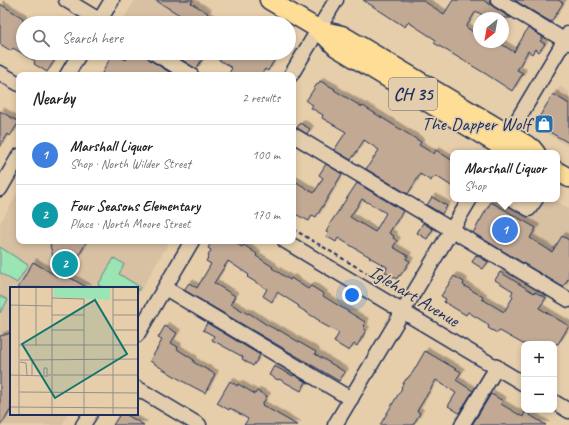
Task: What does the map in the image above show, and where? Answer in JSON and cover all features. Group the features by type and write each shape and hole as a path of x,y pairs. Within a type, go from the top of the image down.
{"main road":[{"name":"CH 35","path":"269,0 318,29 336,47 506,147 532,148 534,150"},
{"path":"560,173 569,178"}],"street":[{"path":"66,0 91,16"},
{"path":"104,16 112,0"},
{"path":"293,72 336,0"},
{"path":"498,0 567,39 506,147"},
{"path":"69,72 76,60"},
{"path":"166,60 186,72"},
{"path":"0,73 16,82"},
{"path":"296,137 569,300"},
{"path":"0,189 16,161"},
{"path":"335,425 468,202"},
{"path":"517,202 529,209 534,202"},
{"path":"138,333 166,288 190,244"},
{"name":"Iglehart Avenue","path":"290,244 521,382"},
{"path":"166,288 351,399"},
{"path":"462,425 497,367"},
{"path":"138,389 199,425"},
{"path":"557,404 569,411"},
{"path":"83,425 89,415"}],"path":[{"path":"296,231 397,292 398,296"}],"shaded area":[{"path":"135,0 195,0 185,16 125,16"},
{"path":"560,86 569,92 569,147 538,128 536,124"},
{"path":"16,196 16,244 168,244 138,295 138,287 10,287 10,415 67,415 62,425 0,425 0,223"},
{"path":"489,202 558,202 569,209 569,306 466,242"}],"green space":[{"path":"0,247 28,265 17,283 0,273"},
{"path":"114,258 124,264 119,274 140,287 138,290 138,287 102,287 98,285"},
{"path":"0,296 8,300 0,313"}],"building":[{"path":"155,0 193,0 191,3 208,13 206,16 181,16"},
{"path":"363,0 422,0 444,14 453,0 483,0 502,12 473,12 473,16 466,27 473,32 473,48 508,48 514,52 528,28 543,37 540,41 545,44 539,52 535,49 532,54 528,51 517,70 523,73 512,91 434,43 436,40 408,22 405,27"},
{"path":"514,0 558,0 563,3 551,22"},
{"path":"0,4 20,16 16,16 16,50 13,48 11,51 0,44"},
{"path":"33,60 55,60 47,72 34,64 35,61"},
{"path":"109,60 150,60 169,72 103,72"},
{"path":"182,60 202,60 196,69"},
{"path":"219,60 274,60 268,71 265,69 263,72 230,72 232,68"},
{"path":"320,81 335,89 334,90 421,142 419,145 434,154 436,150 450,159 450,185 436,176 435,178 433,177 431,181 420,174 408,194 366,169 379,150 364,140 351,160 334,150 346,132 322,118 323,115 311,108 313,105 306,101"},
{"path":"553,94 569,104 569,143 539,126 538,119"},
{"path":"0,111 16,120 16,127 10,136 8,134 0,147"},
{"path":"300,123 310,129 307,134 297,128"},
{"path":"326,164 342,174 316,217 312,215 309,221 296,214 296,182 314,193 323,178 319,175"},
{"path":"357,183 403,211 389,233 394,236 393,238 397,241 393,247 408,256 406,259 410,261 397,279 385,272 387,267 338,238 336,242 326,236 329,225","holes":["362,199 386,213 375,232 350,217"]},
{"path":"432,197 447,206 442,214 427,205"},
{"path":"491,202 536,228 530,238 552,252 562,236 569,240 569,277 563,287 473,233"},
{"path":"423,223 433,229 427,239 417,233"},
{"path":"85,244 67,276 86,287 19,287 33,262 58,277 50,245"},
{"path":"210,244 238,244 242,247 244,245 257,254 256,256 290,280 291,278 308,289 311,286 324,294 323,296 365,322 365,326 363,328 366,330 357,346 354,344 349,351 334,342 339,333 319,322 320,321 277,292 272,302 263,296 267,289 247,277 249,275 228,261 214,283 235,296 231,304 316,352 315,354 345,372 339,381 184,290 189,283 197,288 211,264 206,261 211,250 208,248"},
{"path":"476,255 488,262 483,269 472,262"},
{"path":"500,272 534,293 535,292 546,298 539,308 569,326 558,344 557,341 521,341 521,343 500,331 497,333 488,328 489,326 486,323 468,312 466,315 444,302 446,299 441,296 454,276 464,282 463,285 483,297 482,299 504,312 513,297 511,295 513,291 495,280"},
{"path":"207,323 260,355 253,366 242,359 243,357 212,340 214,336 203,330"},
{"path":"165,326 177,333 171,343 178,347 177,349 194,360 193,362 215,374 205,393 150,361 162,340 158,338"},
{"path":"10,333 10,411 1,425 0,425 0,336"},
{"path":"425,351 461,372 456,380 473,391 459,413 448,406 456,393 436,380 417,411 420,413 413,425 380,425 402,388 401,387 413,372"},
{"path":"274,366 306,382 301,391 269,375"},
{"path":"230,381 237,386 238,384 255,394 257,391 267,396 262,405 297,425 244,425 248,419 230,408 229,410 217,403"},
{"path":"491,394 503,401 501,404 523,417 525,413 527,413 546,425 472,425"},
{"path":"119,415 127,415 144,425 113,425"}],"place":[{"name":"The Dapper Wolf","path":"544,124"},
{"name":"Marshall Liquor","path":"505,230"},
{"name":"Four Seasons Elementary","path":"65,264"}]}
